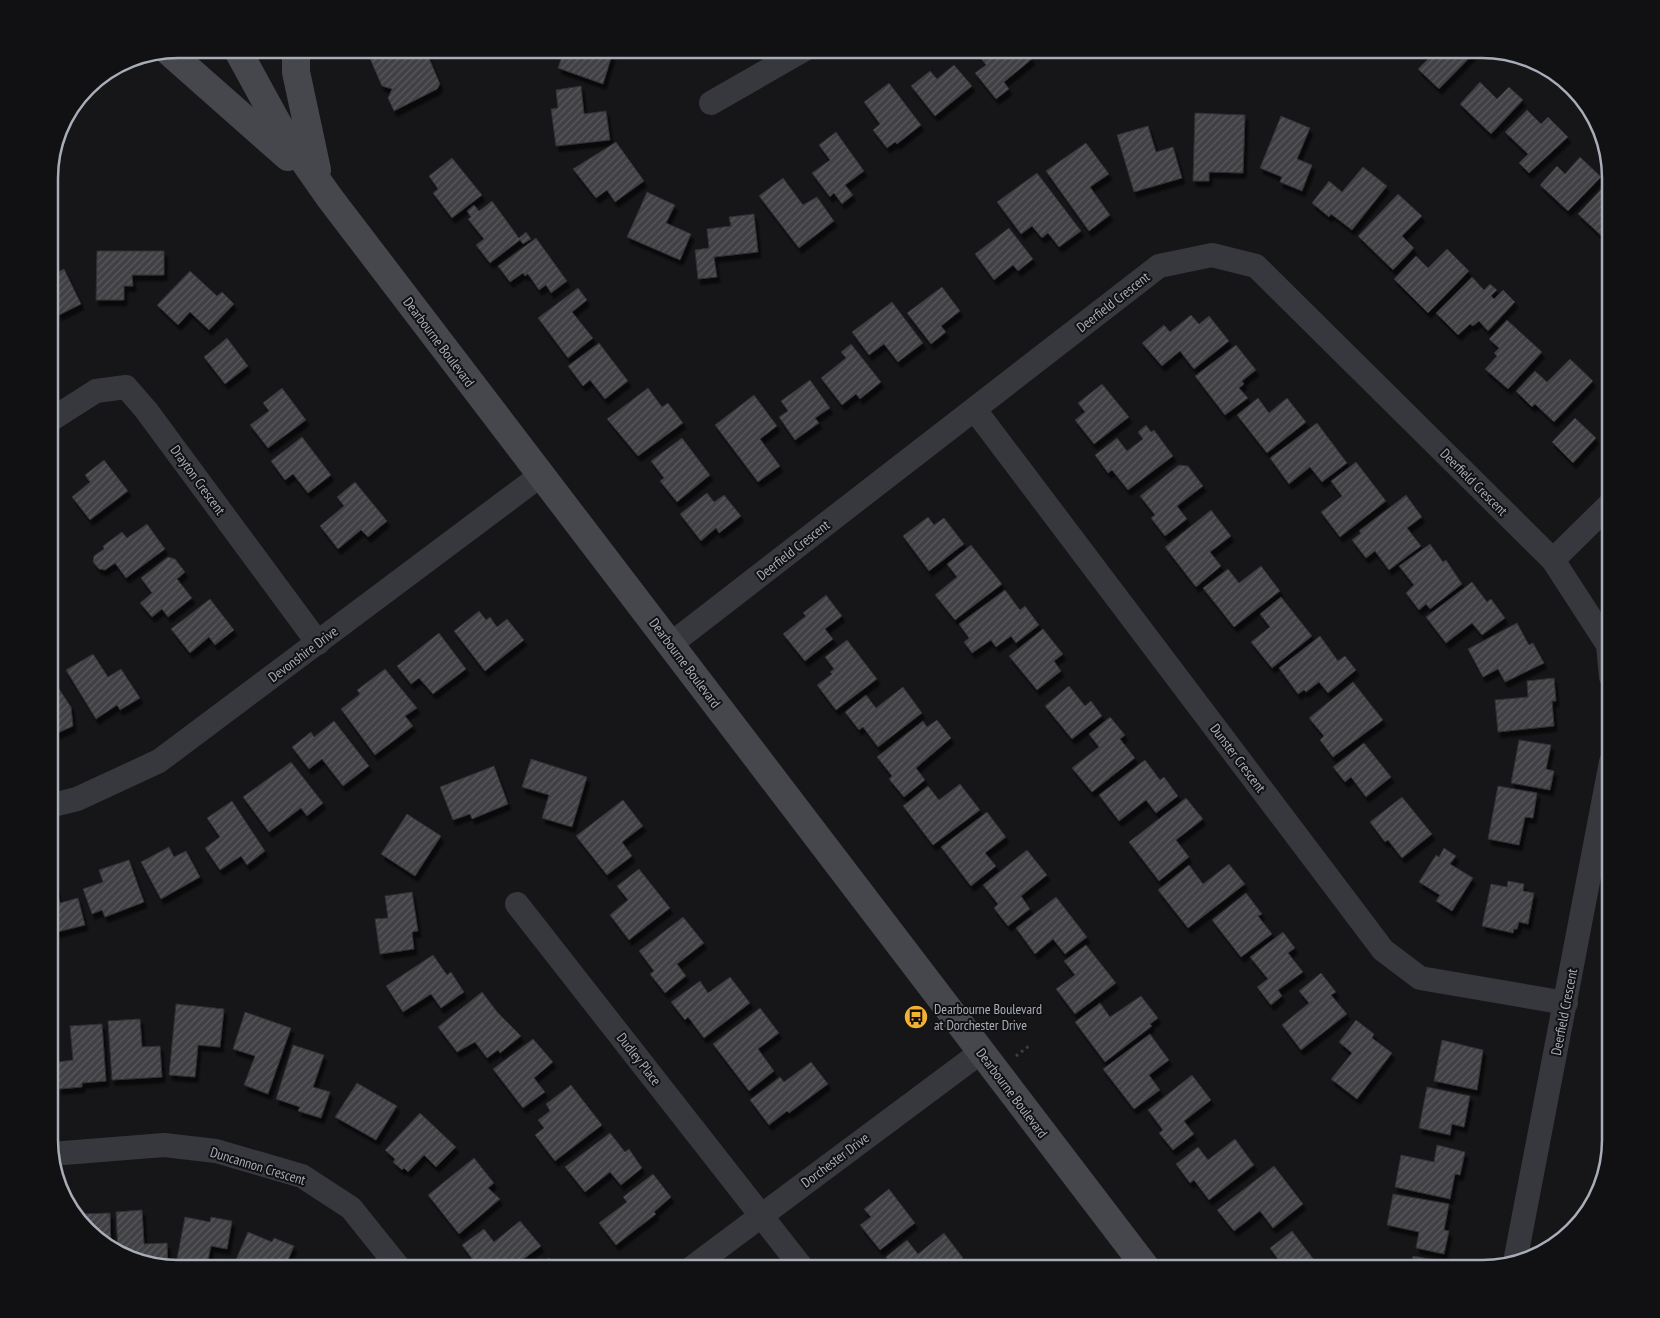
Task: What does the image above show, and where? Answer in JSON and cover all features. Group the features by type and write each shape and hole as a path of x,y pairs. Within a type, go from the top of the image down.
{"street":[{"path":"176,58 321,186"},
{"name":"Dearbourne Boulevard","path":"242,58 278,124 321,186 1140,1260"},
{"path":"296,58 296,72 321,186"},
{"path":"711,103 789,58"},
{"name":"Deerfield Crescent","path":"671,644 1159,266 1212,254 1256,266 1553,560 1602,636"},
{"name":"Drayton Crescent","path":"58,415 96,391 126,387 146,410 318,643"},
{"name":"Dunster Crescent","path":"975,410 1383,950 1420,978 1566,1003"},
{"name":"Devonshire Drive","path":"58,804 77,799 159,761 541,474"},
{"path":"1553,560 1602,512"},
{"name":"Deerfield Crescent","path":"1516,1255 1602,810"},
{"name":"Dudley Place","path":"517,904 796,1260"},
{"name":"Dorchester Drive","path":"702,1260 981,1052"},
{"name":"Duncannon Crescent","path":"59,1153 164,1145 216,1152 302,1176 351,1208 393,1260"}],"path":[{"path":"1016,1056 1029,1046"}],"building":[{"path":"370,58 429,58 440,84 437,89 394,111 388,98 392,89 382,86"},
{"path":"562,58 611,58 603,84 558,68"},
{"path":"981,58 1032,59 1004,82 1009,89 996,99 975,73 986,65"},
{"path":"1429,58 1469,58 1439,89 1418,69"},
{"path":"954,65 972,86 935,116 911,86 930,71 937,79"},
{"path":"1480,82 1497,99 1509,87 1523,100 1491,134 1460,104"},
{"path":"889,83 921,125 897,144 895,142 887,148 873,130 880,124 864,102"},
{"path":"581,86 584,114 606,111 610,140 556,146 551,109 558,108 556,90"},
{"path":"1527,110 1541,124 1548,117 1568,137 1529,173 1519,163 1528,154 1505,132"},
{"path":"1195,113 1245,115 1243,173 1209,172 1209,181 1193,181"},
{"path":"1281,116 1310,128 1297,159 1312,165 1302,191 1280,182 1282,177 1260,168"},
{"path":"1148,126 1156,152 1173,147 1182,178 1134,192 1117,135"},
{"path":"836,132 864,171 845,185 853,195 842,204 834,193 830,197 812,173 830,160 819,145"},
{"path":"616,142 644,181 615,202 607,190 596,198 573,169"},
{"path":"1086,143 1109,174 1090,187 1110,215 1089,231 1046,171"},
{"path":"1580,157 1601,177 1568,211 1540,185 1557,166 1565,174"},
{"path":"452,158 482,195 452,218 433,193 438,189 429,176"},
{"path":"1363,167 1387,186 1352,230 1331,214 1329,217 1312,203 1329,181 1342,192"},
{"path":"1037,173 1081,231 1059,247 1048,233 1042,238 1032,226 1021,234 997,202"},
{"path":"783,178 803,205 817,197 834,221 799,248 759,196"},
{"path":"1602,188 1602,236 1578,214"},
{"path":"647,192 675,205 666,223 691,234 680,260 627,237"},
{"path":"1398,194 1422,216 1402,236 1414,248 1393,270 1358,236"},
{"path":"492,201 519,238 526,232 531,239 523,244 520,240 490,263 476,245 484,239 468,219 471,217 467,211 474,205 479,211"},
{"path":"754,214 758,252 714,257 717,277 698,279 695,250 709,248 707,229 731,226 729,217"},
{"path":"1009,228 1033,259 1018,271 1013,265 994,280 975,254"},
{"path":"536,238 567,281 551,293 546,285 539,290 528,274 525,276 523,273 510,282 498,266"},
{"path":"1447,249 1469,271 1428,313 1394,279 1416,256 1428,268"},
{"path":"97,251 164,251 164,275 132,275 133,286 124,286 124,300 96,300"},
{"path":"64,269 81,304 59,315 58,313 58,272"},
{"path":"190,271 217,296 222,292 234,304 209,330 190,312 178,325 157,305"},
{"path":"1472,277 1484,290 1490,284 1497,290 1491,296 1494,299 1503,290 1515,302 1488,331 1479,321 1473,326 1470,324 1458,335 1436,313"},
{"path":"942,287 960,311 941,326 946,332 931,344 907,313"},
{"path":"578,288 587,300 572,312 593,338 568,358 538,318"},
{"path":"892,302 923,343 898,362 884,344 869,355 852,332"},
{"path":"1191,315 1199,324 1209,316 1229,341 1194,369 1180,351 1162,366 1142,343 1164,325 1170,332"},
{"path":"1507,320 1542,352 1508,389 1485,369 1497,356 1494,353 1499,348 1489,339"},
{"path":"227,338 248,366 225,384 204,357"},
{"path":"599,343 628,381 605,399 590,380 583,386 568,366"},
{"path":"851,344 881,382 860,399 856,394 842,405 821,378 846,358 841,352"},
{"path":"1236,345 1256,370 1242,381 1244,384 1239,388 1248,398 1225,415 1195,376"},
{"path":"1570,359 1593,381 1554,422 1535,404 1532,407 1516,391 1535,371 1547,382"},
{"path":"810,380 830,408 815,418 819,423 795,440 779,417 788,411 781,401"},
{"path":"1102,384 1129,417 1094,444 1075,420 1085,412 1078,403"},
{"path":"282,388 306,420 268,448 250,425 269,411 263,403"},
{"path":"648,388 662,407 668,403 683,423 638,456 607,419"},
{"path":"754,395 777,426 760,439 780,466 758,482 715,425"},
{"path":"1258,398 1269,413 1287,398 1306,422 1267,453 1237,415"},
{"path":"1575,418 1596,438 1573,463 1552,442"},
{"path":"1317,423 1347,463 1322,482 1310,467 1289,484 1270,458"},
{"path":"1146,425 1151,432 1154,430 1173,456 1128,490 1112,470 1108,473 1095,455 1117,438 1127,451 1143,439 1138,432"},
{"path":"302,437 331,475 308,493 293,474 285,480 271,461"},
{"path":"682,438 710,475 677,502 660,481 664,478 651,461"},
{"path":"104,460 128,491 90,520 72,497 90,482 85,475"},
{"path":"1356,462 1386,501 1340,537 1321,512 1342,496 1331,481"},
{"path":"1179,465 1188,466 1203,486 1177,506 1187,519 1165,536 1151,518 1155,515 1140,496"},
{"path":"355,482 387,521 368,537 361,530 338,549 320,526 344,506 337,497"},
{"path":"707,493 714,502 724,495 741,516 719,533 716,528 701,541 680,514"},
{"path":"1406,495 1422,517 1407,528 1421,546 1389,570 1375,551 1366,558 1352,540 1361,533 1359,531"},
{"path":"1211,510 1231,536 1210,552 1221,566 1196,587 1165,547"},
{"path":"928,517 934,525 944,518 964,544 929,571 903,536"},
{"path":"147,524 165,549 126,578 115,563 105,570 99,569 93,562 94,556 104,549 103,546 122,532 127,538"},
{"path":"1430,544 1443,562 1446,560 1462,584 1430,609 1426,604 1419,610 1406,593 1414,585 1399,566"},
{"path":"971,545 1002,584 955,620 935,595 957,577 947,564"},
{"path":"168,557 175,559 185,572 177,579 192,598 168,617 162,609 152,617 140,603 152,593 141,578"},
{"path":"1261,566 1280,591 1234,627 1203,588 1228,569 1239,583"},
{"path":"1472,582 1487,602 1491,599 1505,618 1482,635 1472,623 1446,643 1426,617"},
{"path":"1005,590 1020,610 1025,606 1039,625 1016,643 1011,636 996,647 991,640 972,653 964,642 969,638 959,624"},
{"path":"826,595 842,616 825,629 833,639 805,661 783,634 806,616 803,613"},
{"path":"1281,597 1312,636 1272,668 1251,642 1270,627 1260,614"},
{"path":"210,599 234,630 215,645 209,637 190,653 171,629"},
{"path":"479,611 486,620 490,617 497,627 507,619 524,640 485,671 454,631"},
{"path":"1517,623 1529,645 1533,643 1544,663 1505,682 1498,669 1483,677 1468,649"},
{"path":"1043,629 1063,654 1054,661 1061,671 1037,690 1009,656"},
{"path":"439,633 466,669 433,694 419,678 411,684 397,666"},
{"path":"1320,636 1338,661 1345,656 1356,670 1328,693 1319,682 1306,692 1304,690 1298,694 1279,668"},
{"path":"847,640 877,679 836,710 817,685 832,674 830,672 834,669 825,657"},
{"path":"93,654 108,677 121,669 140,698 120,710 117,705 96,719 66,670"},
{"path":"385,669 417,708 405,716 413,726 375,755 341,709 360,694 357,690"},
{"path":"1554,678 1556,701 1552,701 1554,726 1498,732 1495,700 1528,697 1527,681"},
{"path":"1353,682 1383,720 1333,757 1320,740 1324,736 1309,718"},
{"path":"1069,686 1085,706 1091,701 1102,716 1072,739 1045,706"},
{"path":"903,687 922,713 878,747 863,727 859,730 845,712 866,695 876,708"},
{"path":"58,689 71,707 73,726 58,733"},
{"path":"1110,717 1125,735 1120,739 1135,758 1092,792 1072,768 1099,747 1089,734"},
{"path":"937,720 951,738 916,768 925,780 904,797 889,779 892,776 877,757 923,721 927,727"},
{"path":"334,721 369,766 343,786 322,759 309,769 292,747 311,732 314,737"},
{"path":"1519,740 1551,745 1546,769 1554,771 1550,790 1511,783"},
{"path":"1364,743 1391,777 1366,797 1351,777 1345,782 1333,767"},
{"path":"531,759 587,777 572,827 542,818 549,795 522,787"},
{"path":"1145,760 1160,780 1164,777 1178,796 1156,813 1146,800 1119,821 1099,795"},
{"path":"291,762 323,803 307,816 301,808 269,832 243,797"},
{"path":"494,766 508,804 472,819 470,814 453,820 440,787"},
{"path":"960,784 980,810 933,845 903,806 928,786 939,800"},
{"path":"1498,786 1537,793 1533,818 1525,817 1519,845 1488,839"},
{"path":"1402,797 1432,834 1402,858 1388,840 1385,842 1370,822"},
{"path":"1186,798 1203,819 1176,840 1189,857 1159,881 1129,842"},
{"path":"623,800 643,826 622,842 632,856 607,875 576,836"},
{"path":"232,801 265,851 247,865 241,856 220,870 205,848 220,837 207,818"},
{"path":"987,812 1006,837 985,853 996,866 971,886 941,847"},
{"path":"407,814 441,836 415,876 381,854"},
{"path":"169,847 174,857 186,851 200,877 161,899 141,862"},
{"path":"1444,848 1456,856 1450,864 1473,878 1452,911 1436,901 1440,895 1419,882 1436,855 1439,857"},
{"path":"1027,850 1047,875 1021,896 1030,909 1008,926 994,908 998,904 983,885"},
{"path":"129,860 144,902 105,917 102,910 92,914 83,889 103,882 99,870"},
{"path":"1229,864 1245,884 1188,928 1158,890 1189,865 1203,884"},
{"path":"639,869 670,908 629,940 610,915 628,900 617,886"},
{"path":"1508,881 1524,884 1523,891 1534,893 1528,924 1519,922 1517,929 1514,929 1513,933 1482,926 1491,884 1507,887"},
{"path":"412,892 418,931 412,932 414,949 380,954 375,919 388,918 385,896"},
{"path":"1246,893 1262,914 1258,916 1272,934 1241,957 1212,920"},
{"path":"58,895 60,903 78,898 85,925 58,932"},
{"path":"1056,897 1087,937 1065,954 1053,939 1035,954 1016,928"},
{"path":"683,917 704,943 677,964 686,976 665,993 650,974 654,971 639,951"},
{"path":"1283,932 1295,948 1288,953 1303,972 1278,990 1282,996 1271,1005 1257,987 1268,979 1250,957"},
{"path":"1086,945 1116,983 1075,1014 1056,989 1075,975 1064,961"},
{"path":"433,955 447,975 451,972 464,992 441,1008 431,994 403,1012 386,986"},
{"path":"1321,973 1336,992 1331,995 1347,1014 1301,1050 1282,1025 1309,1003 1299,991"},
{"path":"730,977 750,1003 704,1038 688,1017 685,1020 671,1002 700,981 708,993"},
{"path":"482,992 498,1013 521,1036 500,1053 498,1050 487,1058 475,1042 457,1052 438,1027"},
{"path":"1141,996 1158,1018 1150,1024 1152,1026 1105,1062 1075,1022 1100,1003 1110,1017"},
{"path":"176,1004 224,1009 220,1047 198,1045 195,1077 169,1075"},
{"path":"760,1008 779,1033 758,1049 774,1071 749,1091 713,1044"},
{"path":"245,1012 291,1028 268,1094 244,1085 255,1056 233,1049"},
{"path":"140,1019 142,1047 160,1046 162,1077 112,1080 108,1021"},
{"path":"1356,1020 1374,1034 1372,1038 1392,1053 1357,1099 1331,1079 1352,1053 1339,1042"},
{"path":"102,1024 106,1081 82,1083 82,1087 59,1089 58,1062 73,1060 70,1026"},
{"path":"1150,1034 1169,1060 1149,1075 1160,1090 1134,1109 1103,1069"},
{"path":"533,1039 553,1062 534,1078 545,1092 523,1108 493,1069"},
{"path":"1442,1040 1483,1050 1477,1090 1434,1081"},
{"path":"293,1045 324,1055 313,1087 330,1092 321,1118 298,1111 300,1107 276,1099"},
{"path":"811,1062 828,1084 789,1113 787,1111 769,1125 750,1100 780,1077 784,1082"},
{"path":"1192,1075 1211,1100 1184,1121 1194,1134 1173,1150 1159,1133 1163,1130 1148,1110"},
{"path":"357,1083 397,1106 376,1140 335,1117"},
{"path":"571,1085 602,1125 555,1161 535,1135 544,1128 538,1120 550,1111 546,1104"},
{"path":"1427,1087 1470,1096 1464,1127 1452,1124 1450,1135 1419,1128"},
{"path":"420,1113 456,1147 436,1167 424,1155 408,1172 404,1168 402,1170 393,1162 395,1159 385,1150"},
{"path":"610,1133 625,1152 629,1149 642,1168 621,1185 610,1172 585,1192 565,1167"},
{"path":"1235,1139 1254,1165 1209,1200 1194,1180 1190,1183 1176,1164 1198,1147 1208,1160"},
{"path":"1437,1145 1465,1152 1460,1175 1455,1174 1450,1199 1395,1187 1401,1155 1434,1162"},
{"path":"474,1158 494,1183 488,1188 500,1199 459,1234 428,1195"},
{"path":"1274,1166 1303,1204 1273,1228 1260,1211 1234,1231 1217,1210"},
{"path":"653,1174 671,1197 654,1212 656,1214 616,1245 599,1223 627,1202 623,1197"},
{"path":"889,1189 915,1223 880,1250 860,1225 871,1217 864,1209"},
{"path":"1393,1194 1449,1204 1444,1230 1449,1231 1444,1254 1416,1248 1419,1232 1387,1225"},
{"path":"142,1210 144,1244 167,1243 168,1259 147,1256 118,1244 116,1212"},
{"path":"110,1213 111,1240 98,1231 83,1214"},
{"path":"185,1217 210,1222 211,1217 232,1221 227,1249 211,1246 208,1260 177,1260"},
{"path":"520,1221 541,1246 522,1260 473,1260 462,1245 484,1229 494,1242"},
{"path":"1292,1231 1314,1260 1279,1260 1270,1248"},
{"path":"248,1232 272,1242 274,1238 294,1246 288,1260 236,1260"},
{"path":"944,1233 963,1258 960,1260 888,1260 886,1257 907,1240 918,1254"},
{"path":"1413,1256 1435,1260 1412,1260"}],"place":[{"name":"Dearbourne Boulevard at Dorchester Drive","path":"916,1017"}]}
